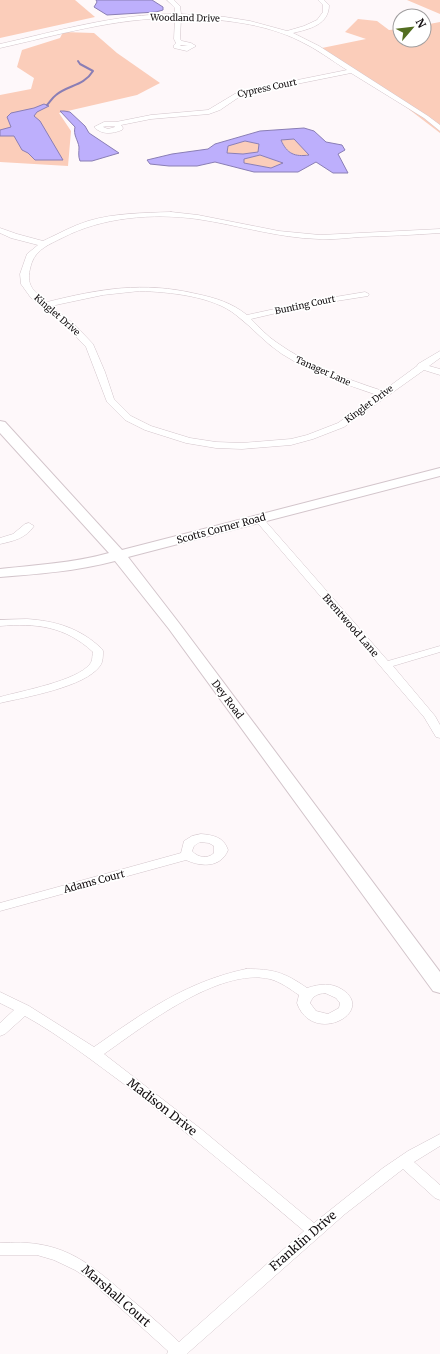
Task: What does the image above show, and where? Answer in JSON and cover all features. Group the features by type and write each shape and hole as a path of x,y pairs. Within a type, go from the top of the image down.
{"main road":[{"name":"Dey Road","path":"0,425 118,555 206,670 440,986"},
{"name":"Scotts Corner Road","path":"0,573 47,569 93,562 440,472"}],"street":[{"path":"170,0 178,7 177,39 180,44"},
{"path":"287,33 306,28 323,19 327,10 326,5 321,0"},
{"name":"Woodland Drive","path":"0,46 97,24 138,18 177,17 226,19 287,33 311,44 426,117 440,129"},
{"name":"Cypress Court","path":"116,124 151,117 210,112 218,109 231,98 240,93 353,71"},
{"name":"Kinglet Drive","path":"440,231 320,237 279,233 198,217 171,214 121,217 91,223 69,231 44,244 31,254 24,274 25,284 34,296 71,326 90,346 101,372 110,400 128,418 148,428 189,441 216,445 242,446 291,442 310,437 341,425 421,366 440,354"},
{"path":"0,230 14,236 44,244"},
{"name":"Tanager Lane","path":"44,305 115,289 157,289 175,291 219,302 234,309 246,318 271,343 299,362 344,381 383,394"},
{"name":"Bunting Court","path":"246,318 311,303 365,294"},
{"path":"421,366 440,372"},
{"name":"Brentwood Lane","path":"258,518 429,716 440,735"},
{"path":"0,541 22,534 29,526"},
{"path":"0,623 42,622 69,629 90,642 98,651 96,664 89,671 74,680 0,700"},
{"path":"386,665 440,649"},
{"name":"Adams Court","path":"0,907 188,855"},
{"path":"94,1054 166,1005 204,986 228,977 244,974 266,974 277,976 307,994"},
{"name":"Madison Drive","path":"0,997 24,1009 61,1031 94,1054 162,1105 314,1231"},
{"path":"0,1031 24,1009"},
{"name":"Franklin Drive","path":"177,1352 208,1327 314,1231 372,1182 440,1139"},
{"path":"404,1161 440,1194"},
{"name":"Marshall Court","path":"0,1249 21,1247 58,1253 76,1262 177,1352"}],"shaded area":[{"path":"0,0 75,0 95,17 0,38"},
{"path":"96,0 152,0 163,7 163,10 156,12 107,15 94,7 97,2"},
{"path":"407,0 440,0 440,14 432,11 432,8 426,8"},
{"path":"358,19 377,21 389,30 392,30 392,48 432,48 432,24 440,22 440,133 389,94 317,49 366,39 345,32"},
{"path":"63,32 94,33 117,53 160,83 137,95 59,113 71,131 68,166 0,162 0,95 31,89 34,78 17,67 22,50 60,38"},
{"path":"44,104 49,106 37,112 34,116 40,121 63,160 35,160 28,153 22,150 14,136 0,136 0,130 11,127 7,117 11,113 34,108"},
{"path":"60,111 70,112 85,126 89,133 119,153 92,161 80,161 75,127"},
{"path":"304,128 314,131 326,142 342,145 345,150 338,154 348,173 333,173 316,162 298,172 254,172 215,162 197,166 169,166 150,164 147,160 172,154 208,149 215,144 260,131","holes":["294,139 309,155 292,154 286,149 281,140","245,141 259,144 258,152 243,154 227,153 228,146","260,155 283,163 271,168 244,163 244,159"]},
{"path":"294,139 310,155 292,154 286,149 281,140"},
{"path":"245,141 259,144 258,152 243,154 227,153 228,146"},
{"path":"260,155 283,163 271,168 244,163 244,159"}],"waterway":[{"path":"47,105 53,97 81,83 93,71 80,64 78,61"}]}
